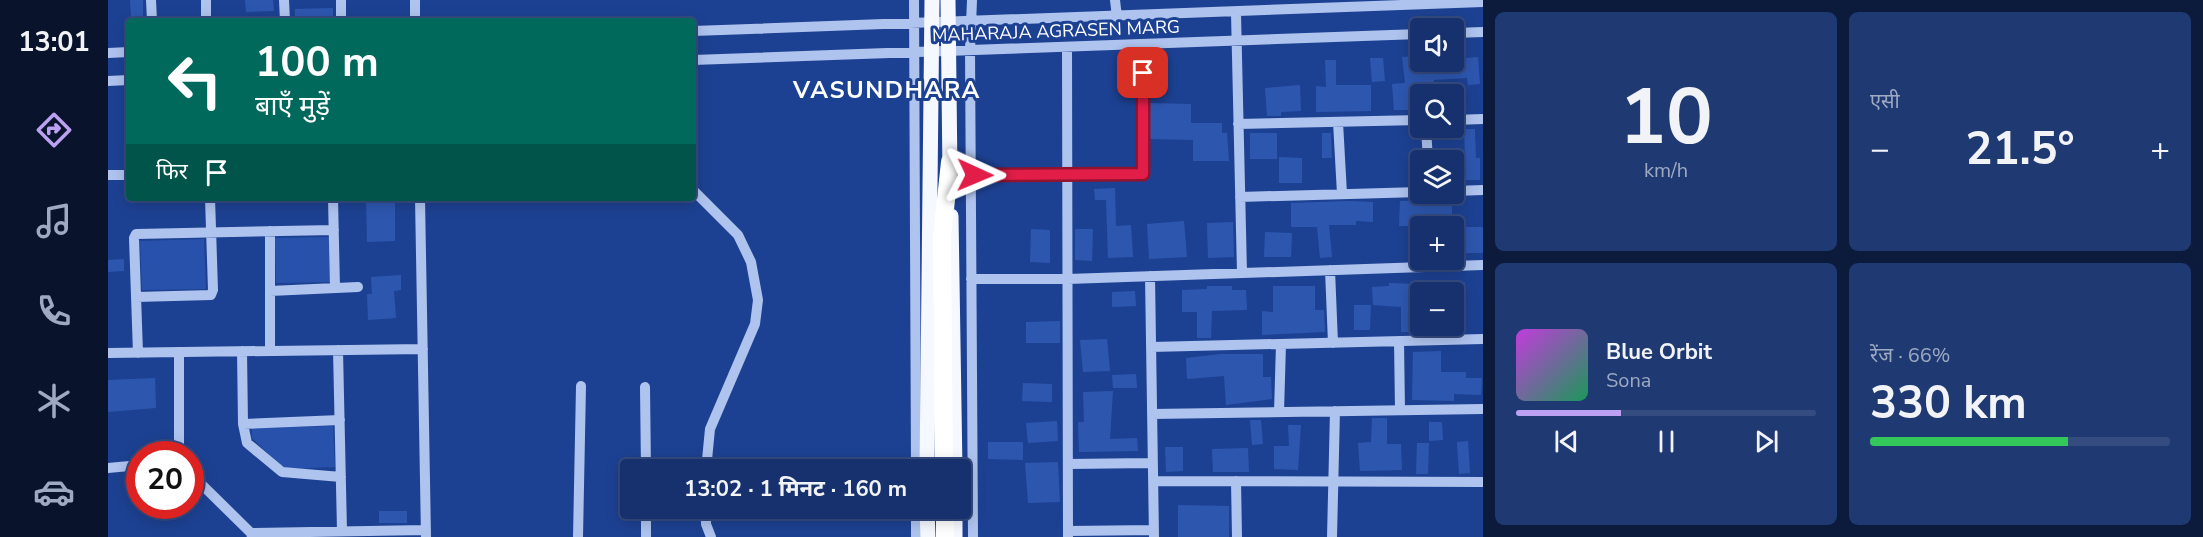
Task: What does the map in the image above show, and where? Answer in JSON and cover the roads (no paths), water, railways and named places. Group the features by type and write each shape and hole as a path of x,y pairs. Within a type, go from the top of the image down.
{"highway":[{"path":"944,459 942,237 950,162"},
{"path":"945,519 945,537"}],"main road":[{"path":"927,459 932,0"},
{"path":"948,0 955,459"},
{"path":"927,519 928,537"},
{"path":"955,519 955,537"}],"street":[{"path":"151,0 152,18"},
{"path":"206,0 206,18"},
{"path":"284,0 285,18"},
{"path":"341,0 342,18"},
{"path":"415,0 415,18"},
{"path":"914,0 916,459"},
{"path":"972,0 970,175 973,537"},
{"path":"1115,0 1117,17"},
{"name":"MAHARAJA AGRASEN MARG","path":"696,31 1236,13 1335,4 1483,2"},
{"path":"1236,13 1242,273"},
{"path":"1464,33 1483,32"},
{"name":"MAHARAJA AGRASEN MARG","path":"696,60 1410,34"},
{"path":"1067,47 1068,534 1154,534 1150,276"},
{"path":"108,53 126,52"},
{"path":"970,175 1067,176 1144,173 1143,73"},
{"path":"108,81 126,80"},
{"path":"1464,120 1483,119"},
{"path":"1238,124 1410,120"},
{"path":"1338,122 1342,194"},
{"path":"108,175 126,175"},
{"path":"1464,191 1483,190"},
{"path":"1240,197 1410,192"},
{"path":"696,193 738,235 751,262 758,300 755,324 710,429 707,459"},
{"path":"136,297 211,295 213,290 210,201"},
{"path":"333,201 335,288"},
{"path":"204,487 251,535 342,531 426,533 420,201"},
{"path":"138,353 135,234 333,230"},
{"path":"270,231 270,351"},
{"path":"971,279 1068,279 1483,265"},
{"path":"1330,270 1333,343"},
{"path":"270,291 358,287"},
{"path":"1151,347 1483,339"},
{"path":"1399,341 1400,410"},
{"path":"1280,412 1281,344"},
{"path":"108,353 423,349"},
{"path":"338,350 342,531"},
{"path":"242,351 243,424 247,443 280,471 341,477"},
{"path":"179,352 179,441"},
{"path":"578,537 582,387"},
{"path":"645,387 646,459"},
{"path":"1152,414 1483,409"},
{"path":"1332,537 1335,411"},
{"path":"243,424 340,420"},
{"path":"1068,464 1152,463"},
{"path":"108,468 126,466"},
{"path":"1153,481 1483,482"},
{"path":"1236,481 1238,537"},
{"path":"646,519 646,537"},
{"path":"706,519 711,537"},
{"path":"916,519 916,537"}],"district":[{"name":"VASUNDHARA","path":"887,90"}]}
